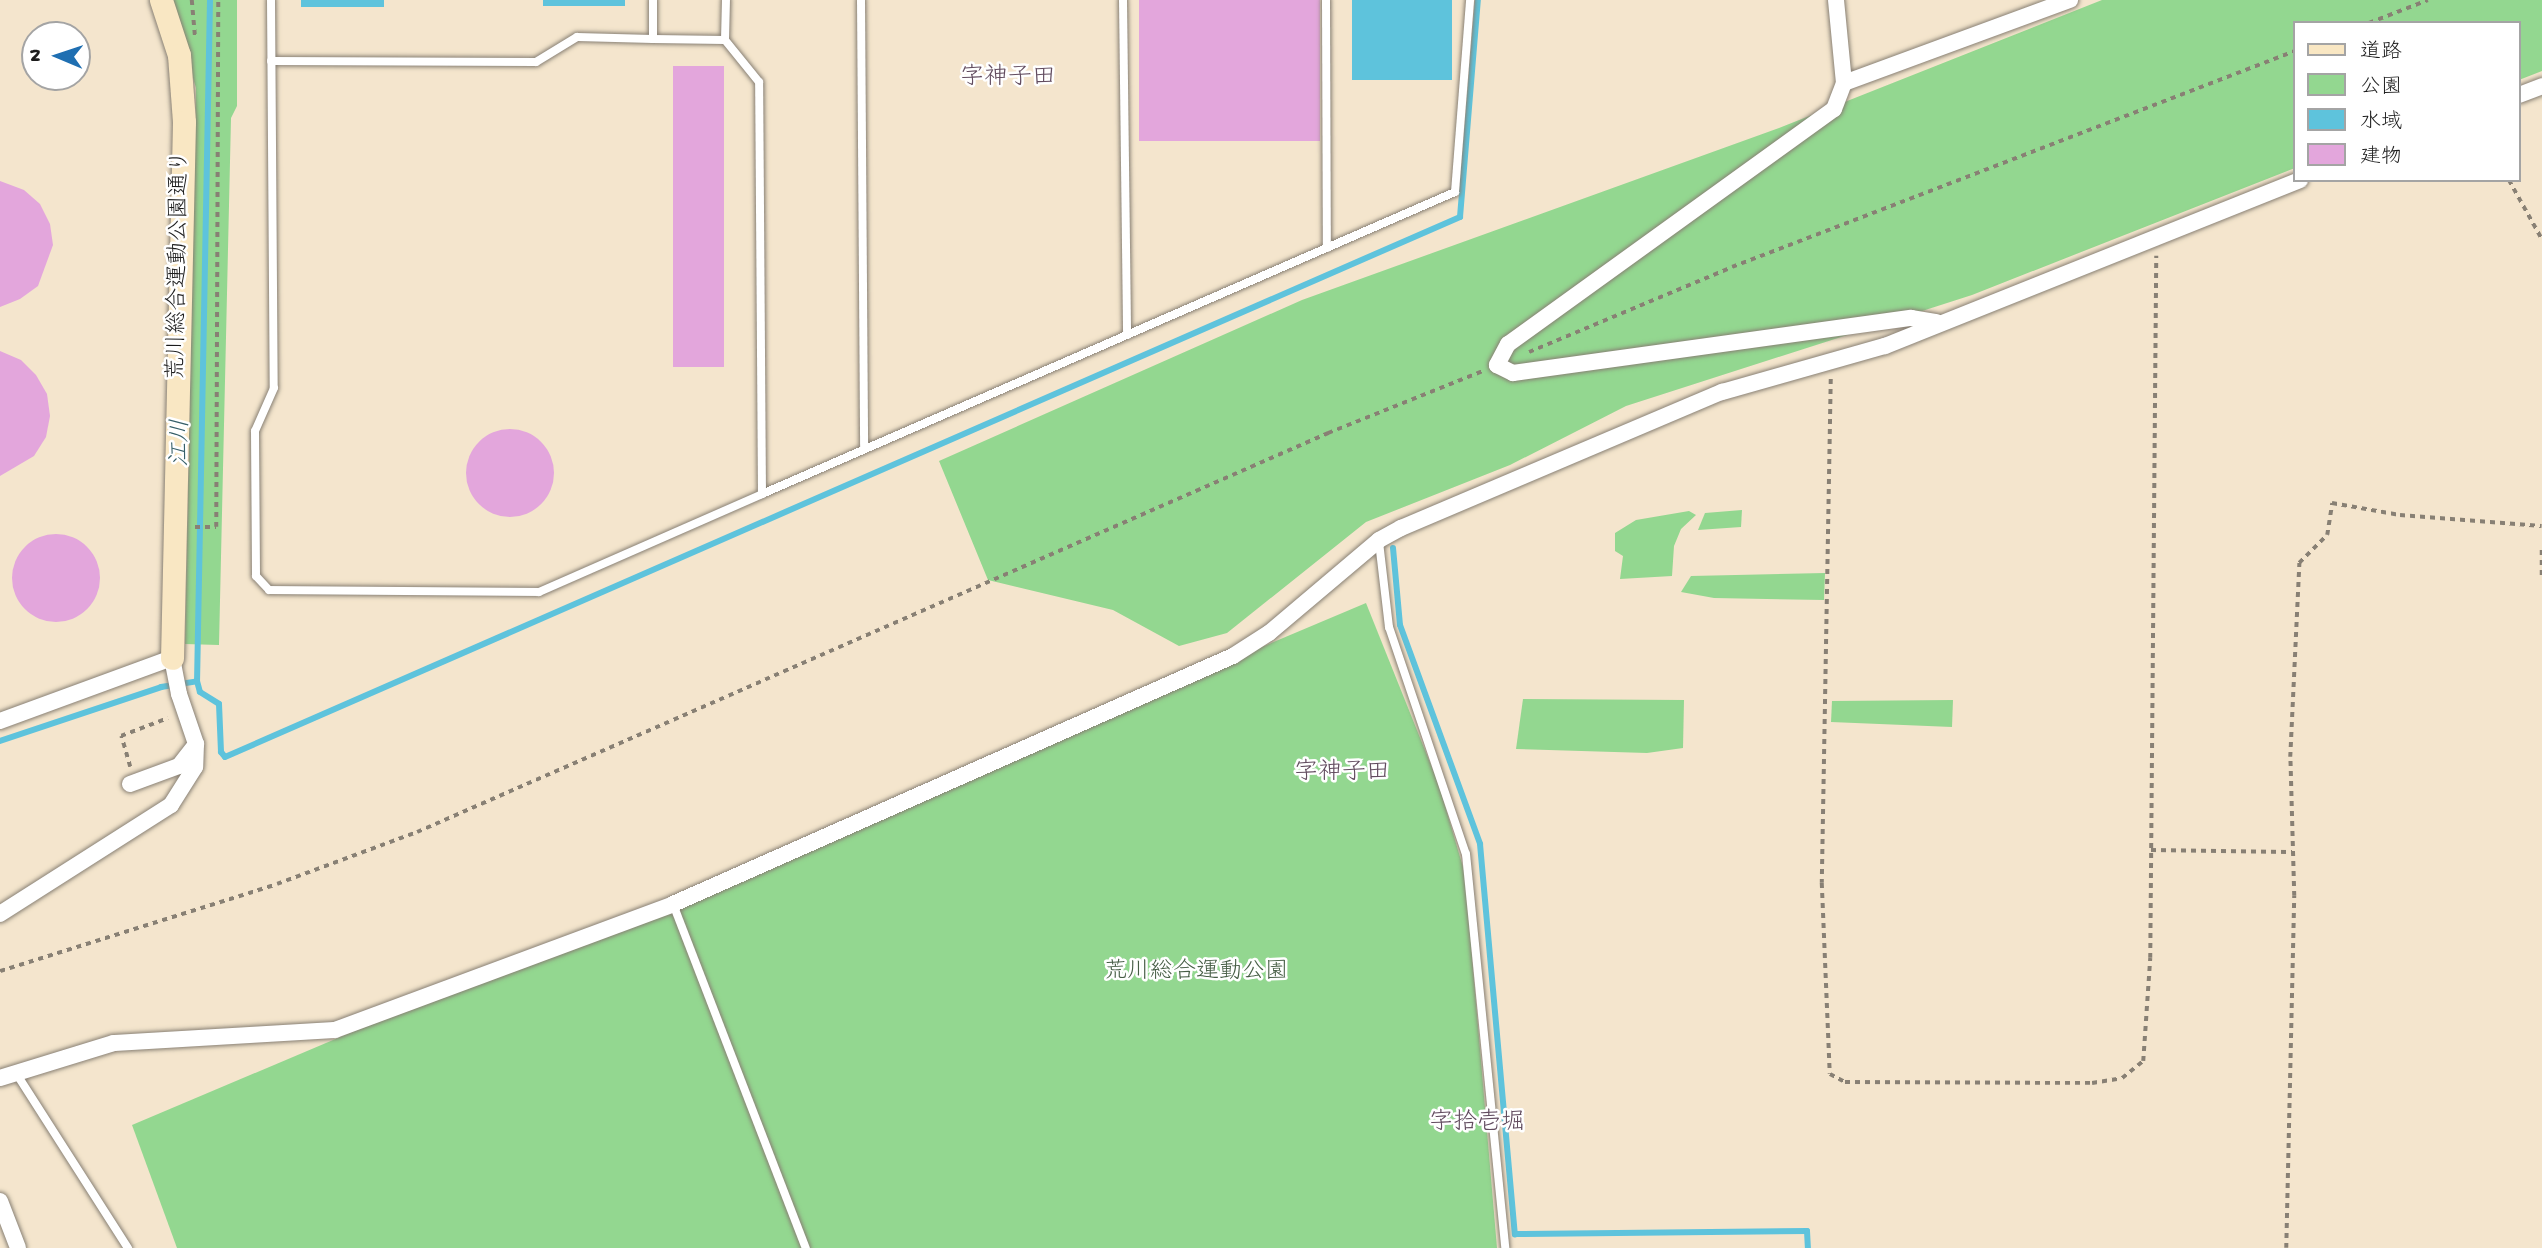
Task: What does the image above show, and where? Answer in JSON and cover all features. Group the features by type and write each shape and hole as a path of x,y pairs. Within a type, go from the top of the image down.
{"street":[{"name":"荒川総合運動公園通り","path":"161,0 178,55 184,122 173,665"},
{"path":"1836,0 1844,83 1839,101 1816,124 1508,344 1500,364 1513,373 1911,318 1938,322"},
{"path":"1844,83 2051,4 2070,0"},
{"path":"2521,94 2542,86"},
{"path":"0,1078 114,1043 335,1030 673,904 1233,656 1269,633 1379,540 1572,453 1722,392 1780,372 1832,363 2295,182"},
{"path":"0,720 173,665 176,702 197,744 195,767 171,805 0,914"},
{"path":"133,783 179,765 197,744"},
{"path":"0,1201 18,1248"}],"lane":[{"path":"271,0 274,388 255,430 256,576 269,590 539,592 1455,192 1471,0"},
{"path":"653,0 653,39"},
{"path":"726,0 725,40 759,82 762,494"},
{"path":"861,0 864,449"},
{"path":"1123,0 1127,335"},
{"path":"1326,0 1327,248"},
{"path":"271,61 536,62 577,37 725,40"},
{"path":"1379,540 1389,627 1466,854 1505,1248"},
{"path":"673,904 806,1248"},
{"path":"16,1073 128,1248"}],"path":[{"path":"189,527 212,527 216,499 218,0"},
{"path":"2374,21 2428,0"},
{"path":"0,971 277,884 417,832 1328,433 1732,267 2294,51"},
{"path":"2511,182 2542,239"},
{"path":"1832,363 1822,883 1830,1074 1845,1082 2092,1083 2122,1078 2137,1069 2143,1060 2151,958 2156,237"},
{"path":"2286,1248 2292,852 2290,757 2299,563 2327,535 2332,503 2400,515 2542,526"},
{"path":"2542,550 2542,576"},
{"path":"133,783 121,736 167,719 176,702"},
{"path":"2151,850 2292,852"}],"green space":[{"path":"170,0 237,0 237,106 231,118 219,645 185,644 196,88"},
{"path":"2102,0 2542,0 2542,71 2521,79 2521,21 2294,21 2294,168 1972,295 1626,406 1510,465 1366,522 1227,633 1179,646 1113,610 988,580 939,461 1302,300 1779,128"},
{"path":"1742,510 1741,527 1698,530 1705,513"},
{"path":"1689,511 1696,515 1681,529 1674,546 1672,576 1620,579 1623,556 1615,551 1615,533 1636,520"},
{"path":"1825,573 1824,600 1714,598 1681,592 1691,576"},
{"name":"荒川総合運動公園","path":"1366,603 1439,785 1465,874 1497,1248 177,1248 132,1125"},
{"path":"1523,699 1684,700 1683,748 1647,753 1516,749"},
{"path":"1953,700 1952,727 1831,722 1832,701"}],"water":[{"path":"301,0 384,0 384,7 301,7"},
{"path":"543,0 625,0 625,6 543,6"},
{"path":"1352,0 1452,0 1452,80 1352,80"}],"building":[{"path":"1139,0 1320,0 1320,141 1139,141"},
{"path":"673,66 724,66 724,367 673,367"},
{"path":"0,181 24,190 40,204 50,224 53,245 38,286 20,299 0,307"},
{"path":"0,351 21,360 36,375 47,394 50,416 46,437 34,456 0,476"},
{"path":"510,429 527,433 541,442 550,456 554,473 550,490 541,504 527,513 510,517 493,513 479,504 470,490 466,473 470,456 479,442 493,433"},
{"path":"56,534 73,537 87,547 97,561 100,578 97,595 87,609 73,619 56,622 39,619 25,609 15,595 12,578 15,561 25,547 39,537"}],"waterway":[{"path":"210,0 197,681 200,692 219,704 221,752 225,757 1460,217 1478,0"},
{"path":"1393,548 1400,625 1480,844 1515,1234 1807,1231 1808,1248"},
{"name":"江川","path":"0,741 161,687 197,681"}],"district":[{"name":"字神子田","path":"1008,79"},
{"name":"字神子田","path":"1342,774"},
{"name":"字拾壱堀","path":"1477,1124"}]}
